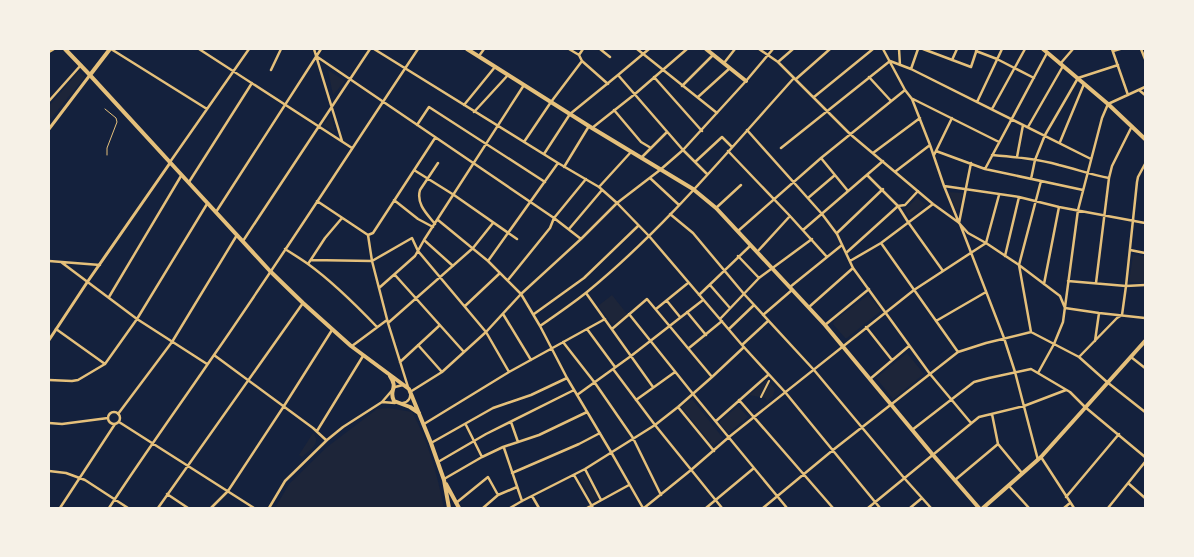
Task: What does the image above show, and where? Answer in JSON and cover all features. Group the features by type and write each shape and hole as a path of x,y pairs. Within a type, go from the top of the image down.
{"main road":[{"path":"65,49 181,176 303,304 363,356 410,390 432,443 444,480 459,508"},
{"path":"90,75 111,49"},
{"path":"467,49 590,127 693,189 716,208 825,325 933,455 981,508 1009,486 1039,458 1145,341"},
{"path":"706,49 746,81"},
{"path":"1045,50 1108,104 1145,139"},
{"path":"388,374 394,382 392,398 397,403 410,407 419,413"},
{"path":"444,480 449,508"}],"street":[{"path":"49,52 54,49"},
{"path":"111,49 207,108"},
{"path":"199,49 352,148"},
{"path":"49,338 249,49"},
{"path":"271,70 281,49"},
{"path":"314,49 342,141"},
{"path":"216,212 321,49"},
{"path":"243,241 370,49"},
{"path":"374,49 599,187 617,203 649,236 768,375 785,392 880,508"},
{"path":"109,508 208,364 418,49"},
{"path":"479,56 484,49"},
{"path":"569,49 579,55 582,61 608,84"},
{"path":"579,55 583,49"},
{"path":"600,49 610,57"},
{"path":"636,49 718,113"},
{"path":"544,154 570,114 649,49"},
{"path":"564,167 590,127 635,94 687,49"},
{"path":"724,63 735,49"},
{"path":"759,49 769,54 778,62 850,134 918,192 959,223 968,233 1019,265 1060,296 1065,308"},
{"path":"410,390 442,372 486,332 521,294 617,203 683,150 702,131 773,49"},
{"path":"778,62 793,49"},
{"path":"540,326 586,293 649,236 795,78 830,49"},
{"path":"814,97 873,49"},
{"path":"883,49 905,90 912,99 920,118 944,186 1004,338 1039,458 1074,508"},
{"path":"899,49 900,65"},
{"path":"911,69 918,49"},
{"path":"923,49 931,50 970,67 977,50 1034,78"},
{"path":"952,60 956,49"},
{"path":"977,102 1002,49"},
{"path":"992,109 1026,49"},
{"path":"1028,127 1062,65 1074,49"},
{"path":"1120,49 1112,50 1128,95"},
{"path":"1141,49 1145,59"},
{"path":"985,169 1034,78 1045,50"},
{"path":"682,86 713,55"},
{"path":"316,56 554,218 581,239"},
{"path":"524,142 582,61"},
{"path":"890,61 911,69 1091,158"},
{"path":"781,148 890,61"},
{"path":"49,101 80,65"},
{"path":"1031,179 1035,160 1045,135 1078,78 1118,65"},
{"path":"464,105 495,67"},
{"path":"697,98 730,68"},
{"path":"49,127 90,75"},
{"path":"474,112 508,75"},
{"path":"618,75 683,150 707,174"},
{"path":"869,77 891,101"},
{"path":"654,78 702,131"},
{"path":"189,184 252,83"},
{"path":"379,288 416,256 424,240 524,84"},
{"path":"1060,143 1084,84"},
{"path":"1038,373 1054,344 1063,322 1078,210 1102,118 1108,104 1145,87"},
{"path":"738,231 821,158 905,90"},
{"path":"1139,90 1145,96"},
{"path":"912,99 999,142"},
{"path":"417,125 429,107 545,182"},
{"path":"614,110 641,142 650,148"},
{"path":"873,153 920,118"},
{"path":"934,155 952,118"},
{"path":"1017,157 1023,124"},
{"path":"1096,283 1109,178 1112,166 1132,126"},
{"path":"747,130 822,214 836,234 850,262 909,346 971,423"},
{"path":"641,158 667,132"},
{"path":"695,162 722,137 732,147"},
{"path":"368,235 373,232 435,138"},
{"path":"895,172 930,145"},
{"path":"728,151 827,257"},
{"path":"936,151 985,169 1083,190"},
{"path":"599,187 631,152"},
{"path":"992,155 1058,164 1087,174 1109,178"},
{"path":"821,158 848,191"},
{"path":"803,230 883,161"},
{"path":"435,224 422,206 420,192 438,163"},
{"path":"488,260 558,163"},
{"path":"959,223 971,163"},
{"path":"1122,315 1138,177 1145,164"},
{"path":"414,170 517,239"},
{"path":"808,198 835,175"},
{"path":"868,175 898,206 943,271"},
{"path":"109,297 181,176"},
{"path":"650,178 679,205"},
{"path":"507,281 550,228 554,218 586,179"},
{"path":"1031,332 1019,265 1041,181"},
{"path":"716,208 740,185"},
{"path":"944,186 1019,197 1059,207 1145,223"},
{"path":"836,234 882,189"},
{"path":"569,229 602,190"},
{"path":"846,253 898,206 905,205 918,192"},
{"path":"438,220 488,260 521,294 534,314 567,378 643,508 714,451 728,437 885,312 914,290 986,243 999,195"},
{"path":"1005,256 1019,197"},
{"path":"394,200 418,219 433,227"},
{"path":"317,201 368,235 372,261 388,322 410,390 410,398 406,403 382,402"},
{"path":"49,380 78,380 105,364 137,319 208,204"},
{"path":"850,262 881,243 933,204"},
{"path":"1044,284 1059,207"},
{"path":"670,214 693,234 768,321 814,370 931,508"},
{"path":"757,252 790,216"},
{"path":"308,264 325,238 342,218"},
{"path":"351,346 377,327 388,322 454,266 474,248 493,223"},
{"path":"534,314 584,278 638,226"},
{"path":"60,508 117,423 120,417 118,414 172,342 237,235"},
{"path":"311,260 372,261 412,238 418,251 486,332 509,372"},
{"path":"424,240 454,266"},
{"path":"689,348 721,320 759,278 812,240"},
{"path":"881,243 958,352"},
{"path":"699,295 751,245"},
{"path":"763,315 842,245"},
{"path":"285,249 308,264 377,327"},
{"path":"1130,250 1145,253"},
{"path":"738,256 759,278"},
{"path":"49,261 100,265"},
{"path":"61,262 137,319 208,364"},
{"path":"809,307 854,268"},
{"path":"464,306 500,273"},
{"path":"395,274 464,352"},
{"path":"1068,281 1126,286 1145,285"},
{"path":"656,309 688,282"},
{"path":"709,285 730,308"},
{"path":"825,325 870,289"},
{"path":"936,321 986,292"},
{"path":"586,293 653,387"},
{"path":"612,329 647,299 712,377"},
{"path":"577,395 703,300"},
{"path":"666,301 680,317"},
{"path":"158,508 303,304"},
{"path":"729,329 754,305"},
{"path":"1065,308 1145,318"},
{"path":"687,312 706,335"},
{"path":"1095,342 1099,313"},
{"path":"503,314 531,360"},
{"path":"629,314 692,394 787,508"},
{"path":"1080,357 1122,315"},
{"path":"424,424 509,372 605,319"},
{"path":"510,508 585,469 655,425 712,377 768,321"},
{"path":"400,362 440,325"},
{"path":"866,327 892,360"},
{"path":"56,329 105,364"},
{"path":"587,329 636,400 722,508"},
{"path":"211,508 228,491 332,330"},
{"path":"764,508 833,450 958,352 1004,338 1031,332 1080,357 1145,412"},
{"path":"563,342 634,438 661,495"},
{"path":"418,345 442,372"},
{"path":"870,380 909,346"},
{"path":"214,355 317,430 327,440"},
{"path":"317,430 363,356"},
{"path":"1131,357 1145,368"},
{"path":"912,430 974,382 1031,369 1066,390 1145,457"},
{"path":"636,400 675,372"},
{"path":"716,421 768,375"},
{"path":"432,443 494,408 531,396 567,378"},
{"path":"762,397 769,381"},
{"path":"269,508 285,481 327,440 382,402 397,385 403,385"},
{"path":"437,462 474,440 574,390"},
{"path":"868,508 979,417 1024,406 1066,390"},
{"path":"739,400 833,508"},
{"path":"678,407 714,451"},
{"path":"444,480 482,457 503,447 539,435 587,412"},
{"path":"108,418 111,413 118,414"},
{"path":"992,414 998,444 1022,473"},
{"path":"49,423 62,424 108,418"},
{"path":"108,418 111,424 117,423 254,508"},
{"path":"511,422 518,442"},
{"path":"466,425 482,457"},
{"path":"512,473 600,433"},
{"path":"1066,497 1118,434"},
{"path":"955,480 998,444"},
{"path":"503,447 522,501"},
{"path":"1108,508 1145,462"},
{"path":"706,508 754,468"},
{"path":"585,469 601,500"},
{"path":"49,471 66,473 80,478 128,508"},
{"path":"574,475 592,507"},
{"path":"456,503 488,477 498,495"},
{"path":"1128,483 1145,498"},
{"path":"587,508 592,507 629,485"},
{"path":"1009,486 1029,508"},
{"path":"483,508 498,495 517,487"},
{"path":"167,494 188,508"},
{"path":"532,496 540,508"},
{"path":"910,508 922,498"},
{"path":"1064,508 1070,503"}],"lane":[{"path":"105,109 118,122 107,148 107,155"}],"shaded area":[{"path":"328,70 345,81 333,95"},
{"path":"78,72 84,78 49,121 49,106"},
{"path":"331,115 335,132 334,133 323,125"},
{"path":"949,192 963,193 959,209 956,210"},
{"path":"917,198 925,205 912,216 908,216 905,209"},
{"path":"1133,255 1145,256 1145,282 1129,282"},
{"path":"612,295 627,314 613,325 598,306"},
{"path":"868,295 881,311 845,338 833,324 834,321"},
{"path":"907,353 924,374 893,399 876,378"},
{"path":"767,380 760,397 749,395"},
{"path":"769,382 775,389 773,396 767,401 762,397"},
{"path":"692,399 723,438 713,446 681,407"},
{"path":"738,406 748,417 728,433 719,422"},
{"path":"389,408 412,412 428,447 444,508 275,508 289,484 327,447 377,409"},
{"path":"313,433 316,443 302,457 299,455"},
{"path":"584,473 598,499 592,502 579,476"}]}
